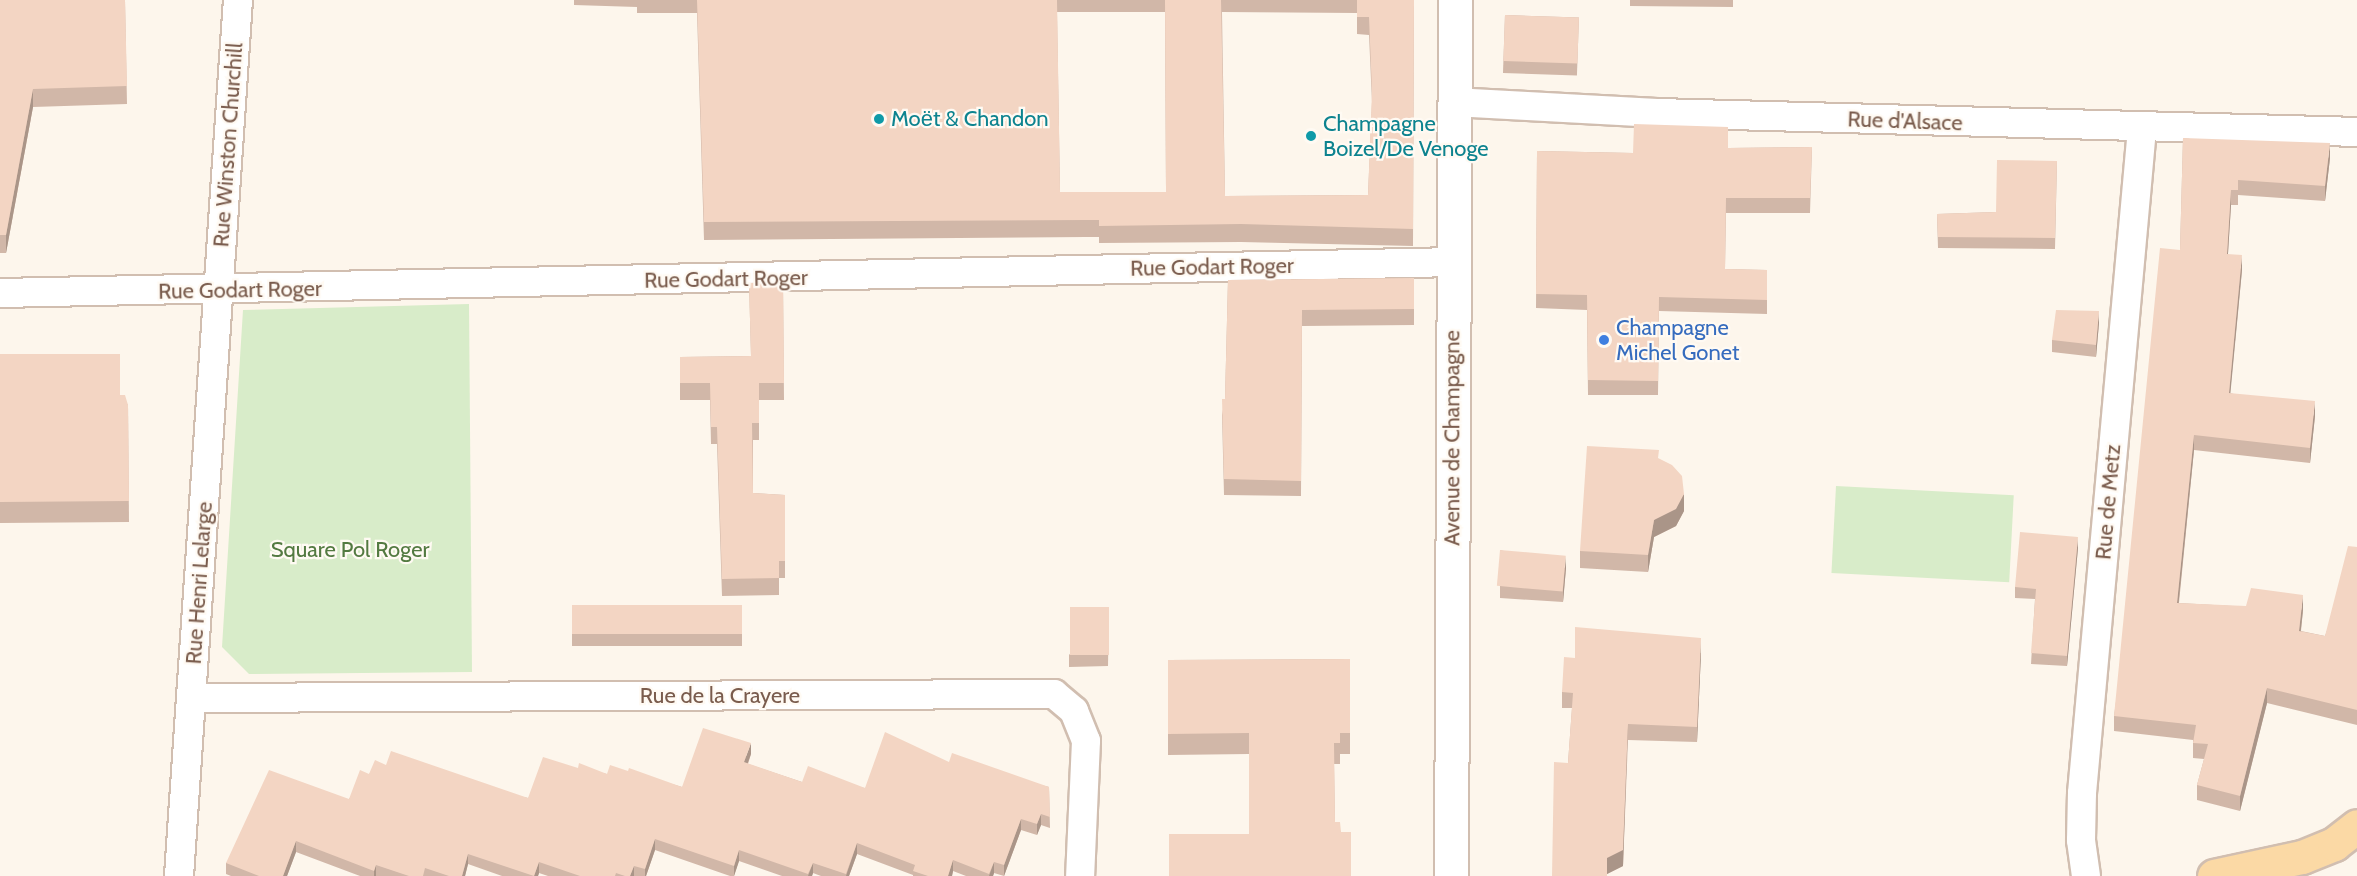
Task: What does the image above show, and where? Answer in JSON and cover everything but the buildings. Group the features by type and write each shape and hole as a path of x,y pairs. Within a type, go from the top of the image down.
{"main road":[{"name":"Avenue de Champagne","path":"1451,876 1452,262 1455,0"},
{"path":"2214,876 2302,857 2334,844 2357,826"}],"street":[{"name":"Rue Winston Churchill","path":"218,291 238,0"},
{"name":"Rue d'Alsace","path":"1453,102 1657,113 2142,128 2357,132"},
{"name":"Rue de Metz","path":"2086,876 2081,840 2082,793 2142,128"},
{"name":"Rue Godart Roger","path":"0,293 218,291 1452,262"},
{"name":"Rue Henri Lelarge","path":"180,876 218,291"},
{"name":"Rue de la Crayere","path":"192,698 1054,694 1074,711 1086,741 1080,876"}],"green space":[{"name":"Square Pol Roger","path":"469,304 472,672 249,674 222,647 243,310"},
{"path":"1836,486 2014,495 2009,582 1831,573"}],"place":[{"name":"Moёt & Chandon","path":"879,119"},
{"name":"Champagne Boizel/De Venoge","path":"1311,136"},
{"name":"Champagne Michel Gonet","path":"1604,340"}]}
